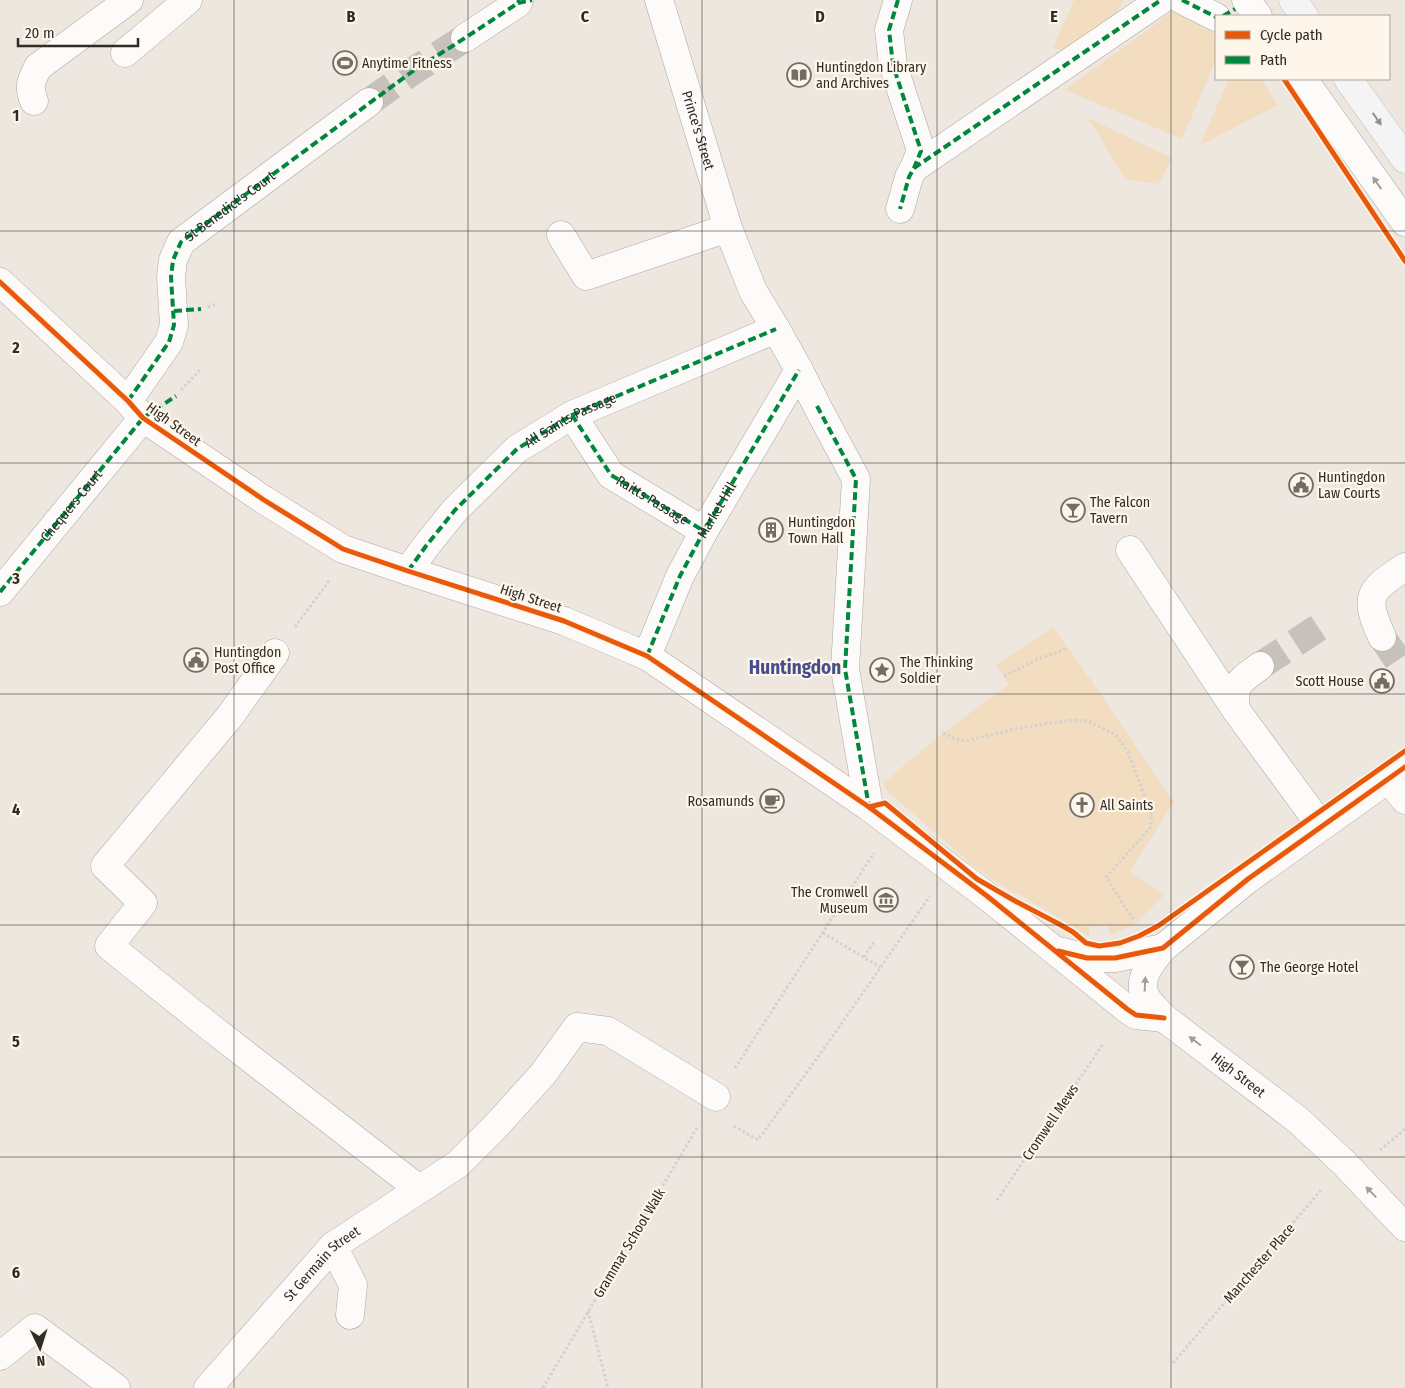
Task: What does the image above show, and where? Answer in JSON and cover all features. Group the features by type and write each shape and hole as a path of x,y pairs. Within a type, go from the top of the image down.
{"main road":[{"path":"1293,0 1303,15"},
{"path":"1349,80 1405,158"}],"street":[{"path":"34,101 30,91 31,80 38,67 129,0"},
{"path":"125,53 188,0"},
{"name":"Prince's Street","path":"659,0 728,228 753,292 776,329"},
{"path":"898,0 889,30 893,65 921,151 909,177 900,209"},
{"path":"914,168 1161,0"},
{"path":"1182,0 1236,12"},
{"path":"465,38 523,1"},
{"path":"1304,80 1405,222"},
{"name":"St Benedict's Court","path":"136,410 169,342 174,325 171,277 173,260 181,242 369,102"},
{"path":"561,235 586,276 728,228"},
{"name":"High Street","path":"0,282 136,410 264,500 349,551 564,621 647,656 869,807 987,896 1126,1009 1136,1014 1164,1018 1298,1120 1344,1163 1405,1226"},
{"path":"776,329 856,479 845,669 869,807"},
{"name":"All Saints Passage","path":"408,571 455,510 517,449 572,415 776,329"},
{"name":"Market Hill","path":"647,656 680,576 704,531 799,370"},
{"name":"Chequers Court","path":"0,592 136,410"},
{"name":"Raitts Passage","path":"572,415 611,475 704,531"},
{"path":"1130,550 1236,710 1321,826"},
{"path":"1382,637 1373,618 1370,603 1373,594 1381,583 1405,567"},
{"path":"275,653 230,716 105,866 143,902 109,946 419,1189"},
{"path":"1236,710 1236,688 1239,682 1260,666"},
{"path":"1164,1018 1146,998 1143,983 1147,971 1163,948 1248,880 1396,773 1405,800"},
{"name":"High Street","path":"1054,950 1087,958 1115,958 1163,948"},
{"name":"St Germain Street","path":"208,1388 333,1246 458,1164 496,1126 543,1074 577,1028 608,1031 711,1104"},
{"path":"333,1246 353,1285 350,1315"},
{"path":"0,1356 35,1328 116,1388"}],"path":[{"path":"176,396 200,370"},
{"path":"275,653 320,595 349,551"},
{"path":"1004,676 1036,660 1068,648"},
{"path":"943,733 965,741 1020,728 1072,720 1088,721 1116,735 1128,752 1152,816 1150,828 1106,877 1135,924"},
{"path":"711,1104 758,1140 934,890"},
{"path":"823,933 880,967"},
{"path":"864,957 874,942"},
{"path":"588,1311 608,1388"}],"shaded area":[{"path":"1074,0 1123,0 1117,13 1063,51 1053,48"},
{"path":"1173,11 1215,33 1215,62 1182,139 1065,90"},
{"path":"1229,80 1262,80 1278,105 1199,146"},
{"path":"1088,118 1172,158 1159,184 1125,179"},
{"path":"1053,627 1174,802 1130,871 1164,895 1135,924 1109,935 1109,925 1089,927 1090,937 1009,890 976,868 886,790 883,783 943,733 1009,684 996,665"}],"tunnel":[{"path":"369,102 465,38"},
{"path":"1260,666 1324,624"},
{"path":"1382,637 1405,671"}],"marked path":[{"path":"128,401 169,342 174,325 171,277 173,260 181,242 413,71 518,3 519,0"},
{"path":"518,3 532,0"},
{"path":"898,0 889,30 893,65 921,151 909,177 900,209"},
{"path":"914,168 1161,0"},
{"path":"1182,0 1215,16"},
{"path":"1225,15 1235,9"},
{"path":"174,311 201,309"},
{"path":"408,571 455,510 517,449 572,415 776,329"},
{"path":"647,656 680,576 704,531 799,370"},
{"path":"0,592 143,418 176,396"},
{"path":"817,406 856,479 845,669 869,807"},
{"path":"572,415 611,475 704,531"}],"cycle path":[{"path":"1285,80 1405,261"},
{"path":"0,282 128,401 143,418 264,500 343,549 564,621 647,656 869,807 987,896 1127,1009 1136,1015 1164,1018"},
{"path":"869,807 885,803 977,879 1073,932 1086,943 1099,946 1120,943 1158,926 1405,751"},
{"path":"1058,951 1087,958 1115,958 1163,948 1248,879 1405,767"}],"place":[{"name":"Anytime Fitness","path":"345,63"},
{"name":"Huntingdon Library and Archives","path":"799,75"},
{"name":"Huntingdon Law Courts","path":"1301,485"},
{"name":"The Falcon Tavern","path":"1073,510"},
{"name":"Huntingdon Town Hall","path":"771,530"},
{"name":"Huntingdon Post Office","path":"196,660"},
{"name":"The Thinking Soldier","path":"882,670"},
{"name":"Scott House","path":"1382,681"},
{"name":"Rosamunds","path":"772,801"},
{"name":"All Saints","path":"1082,805"},
{"name":"The Cromwell Museum","path":"886,900"},
{"name":"The George Hotel","path":"1242,967"}],"district":[{"name":"Huntingdon","path":"795,667"}]}
